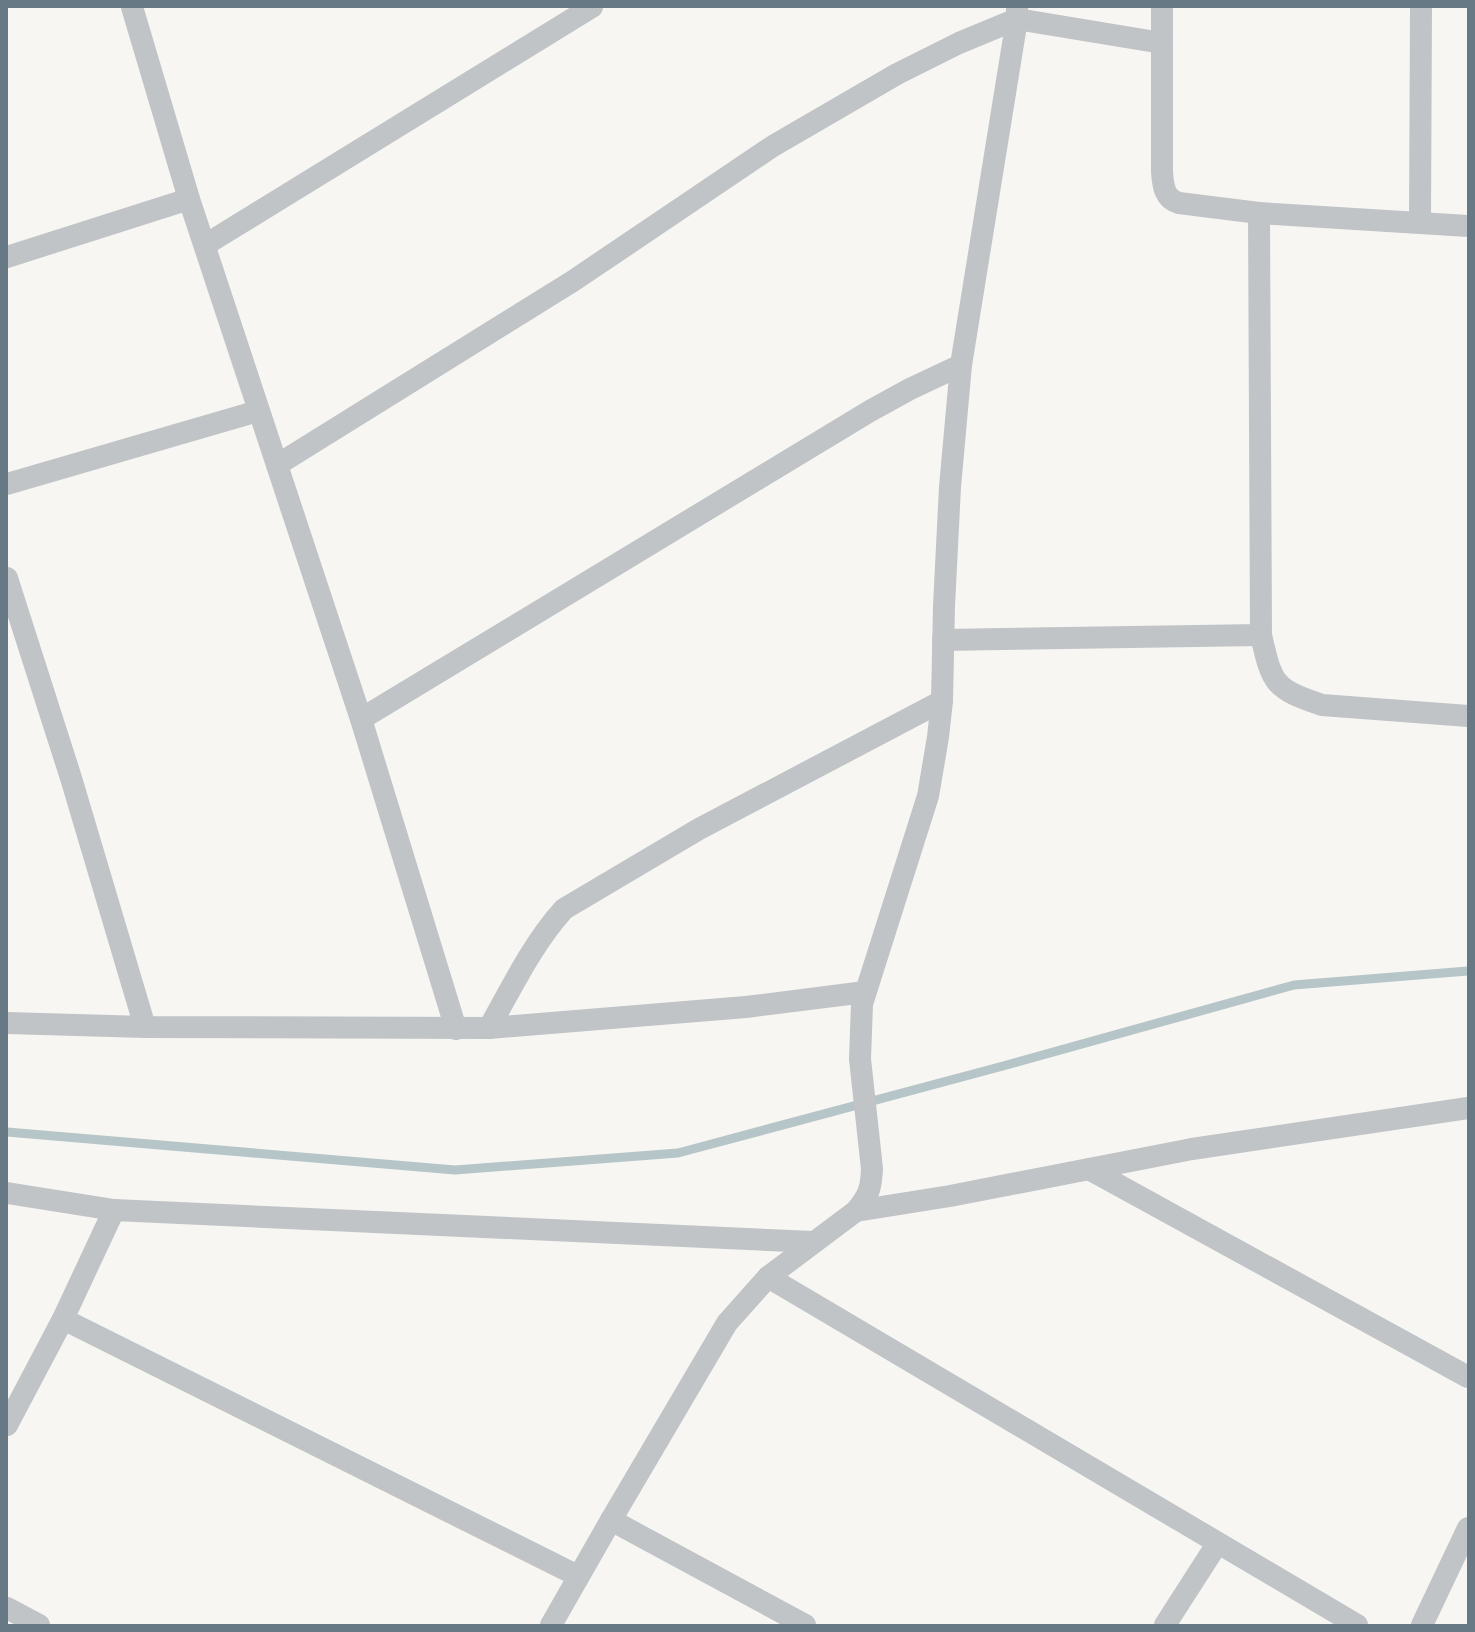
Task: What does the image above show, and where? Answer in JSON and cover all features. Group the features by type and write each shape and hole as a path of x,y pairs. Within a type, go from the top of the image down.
{"street":[{"path":"132,7 189,199 360,718 456,1028"},
{"path":"205,245 592,7"},
{"path":"1162,7 1162,172 1165,191 1169,198 1179,203 1260,213 1468,226"},
{"path":"1420,222 1421,7"},
{"path":"277,465 573,281 799,131 897,74 1017,13 1162,43"},
{"path":"551,1625 578,1576 727,1322 768,1277 856,1211 867,1198 872,1187 872,1169 860,1059 860,1020 865,992 928,796 936,751 942,701 944,606 950,487 961,365 1017,13"},
{"path":"7,257 189,199"},
{"path":"1260,213 1261,635 1268,666 1273,678 1291,694 1322,705 1468,716"},
{"path":"360,718 870,411 910,388 961,365"},
{"path":"7,484 258,411"},
{"path":"7,578 71,778 145,1027"},
{"path":"944,640 1261,635"},
{"path":"489,1028 539,941 564,908 699,829 942,701"},
{"path":"7,1023 145,1027 489,1028 746,1007 865,992"},
{"path":"856,1211 950,1196 1192,1149 1468,1108"},
{"path":"1089,1169 1468,1377"},
{"path":"7,1193 114,1210 813,1242"},
{"path":"7,1425 63,1319 114,1210"},
{"path":"768,1277 1356,1625"},
{"path":"63,1319 578,1576"},
{"path":"611,1520 805,1625"},
{"path":"1422,1625 1468,1528"},
{"path":"1165,1625 1217,1544"},
{"path":"7,1608 39,1625"}],"waterway":[{"path":"7,1132 455,1170 678,1153 1003,1066 1294,985 1468,971"}]}
